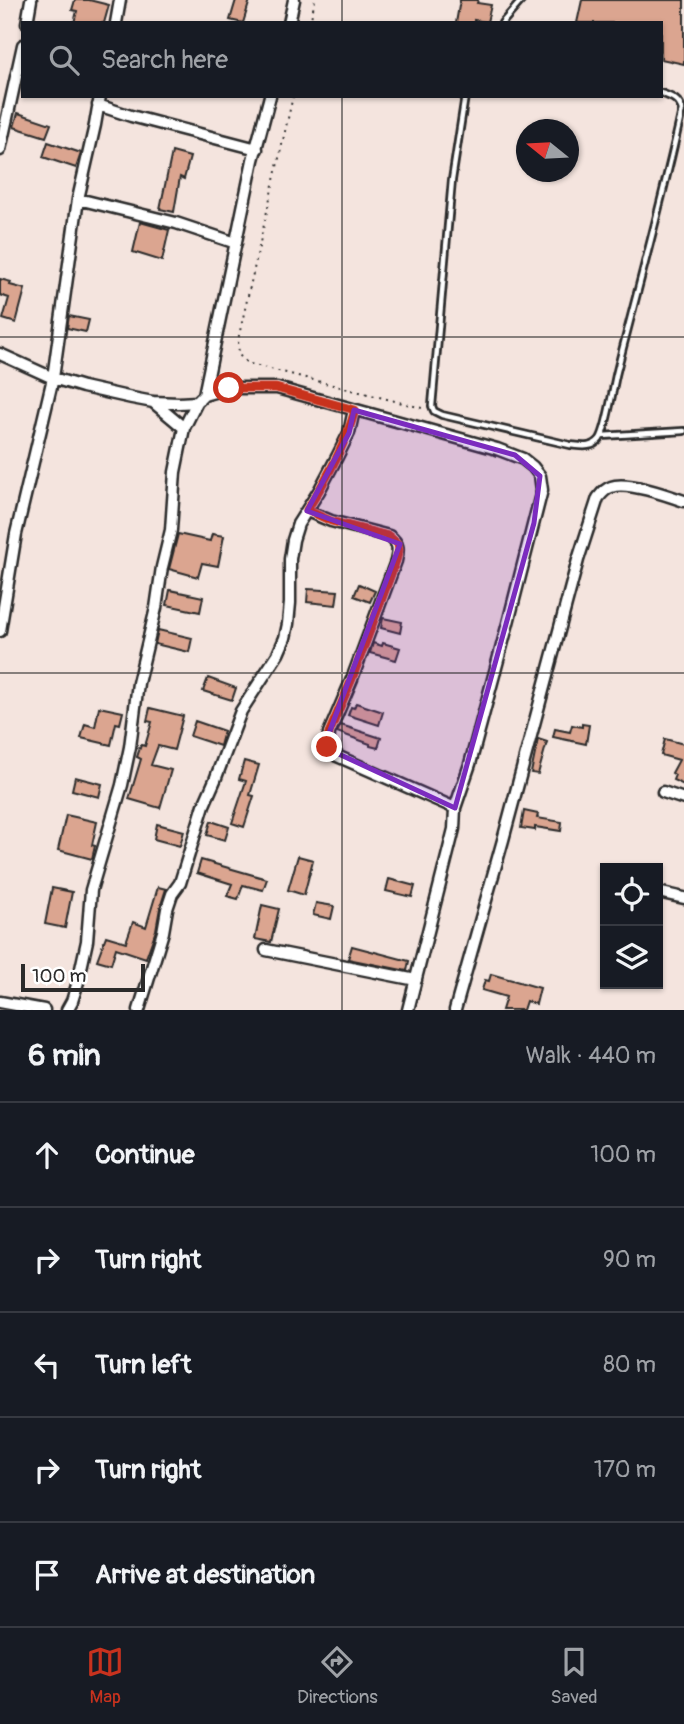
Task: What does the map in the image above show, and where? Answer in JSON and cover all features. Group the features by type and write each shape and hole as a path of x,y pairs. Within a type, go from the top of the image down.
{"street":[{"path":"27,21 31,0"},
{"path":"116,21 120,0"},
{"path":"289,21 294,0"},
{"path":"0,150 21,54"},
{"path":"67,1010 78,982 87,941 91,890 122,785 130,747 138,683 171,530 175,472 184,428 200,399 270,98"},
{"path":"0,631 16,534 53,378 78,199 99,101 131,116 257,149"},
{"path":"78,199 176,223 236,243"},
{"path":"0,354 53,378 153,402 179,403 200,399 229,388 276,388 515,455 533,467 542,481 508,623 470,764 455,808 454,829 408,1010"},
{"path":"153,402 184,428"},
{"path":"139,1010 163,932 167,909 172,894 180,883 204,805 242,711 285,638 289,614 292,540 298,524 319,491 349,433 355,410"},
{"path":"455,1010 578,560 598,498 604,490 614,485 657,492 684,501"},
{"path":"307,510 331,521 389,536 395,540 399,550 352,679 329,733 328,749 337,756 455,808"},
{"path":"663,792 684,799"},
{"path":"663,893 684,898"},
{"path":"266,950 416,980"},
{"path":"0,1002 44,1010"}],"lane":[{"path":"504,21 522,0"},
{"path":"465,98 452,180 432,406 434,411 442,415 570,445 587,446 598,441 601,436 682,110 676,99 663,94"},
{"path":"601,436 684,431"}],"path":[{"path":"310,21 315,0"},
{"path":"293,98 238,340 239,355 247,363 434,411"}],"highlighted area":[{"path":"354,410 515,455 540,476 534,523 455,808 328,749 329,733 400,544 307,511 349,433"}],"building":[{"path":"75,0 109,5 105,21 74,21 77,11 72,10"},
{"path":"236,0 250,0 244,21 230,20"},
{"path":"460,0 478,0 477,3 491,5 487,21 456,21"},
{"path":"582,0 684,0 684,64 663,59 663,21 577,21"},
{"path":"18,113 51,124 46,137 14,127"},
{"path":"48,142 81,153 76,168 43,157"},
{"path":"172,152 190,157 184,179 180,177 174,212 160,209"},
{"path":"140,222 169,230 162,261 133,252"},
{"path":"0,279 25,289 16,323 3,319 9,298 0,295"},
{"path":"69,316 89,320 86,332 67,328"},
{"path":"178,534 210,541 212,534 224,536 218,566 202,563 198,577 169,569"},
{"path":"359,584 375,591 370,602 354,596"},
{"path":"308,589 338,591 336,605 307,602"},
{"path":"170,590 203,597 200,612 167,605"},
{"path":"383,618 402,622 400,633 381,628"},
{"path":"158,630 192,638 189,652 155,644"},
{"path":"373,643 400,648 396,660 370,653"},
{"path":"208,678 236,688 232,700 203,691"},
{"path":"356,703 383,712 379,725 348,715"},
{"path":"99,707 123,712 120,724 116,723 111,745 81,738 85,724 95,727"},
{"path":"150,708 183,716 174,750 158,746 151,765 171,770 160,808 129,799 141,759 137,757 141,745 145,746 152,722 147,721"},
{"path":"195,721 224,731 220,746 190,736"},
{"path":"582,724 589,725 586,744 553,737 555,729 570,732 572,725 582,727"},
{"path":"341,725 381,738 378,748 337,732"},
{"path":"538,739 547,742 538,774 531,773"},
{"path":"665,739 684,744 684,785 673,780 675,775 672,773 679,760 661,755"},
{"path":"244,761 259,765 250,795 254,796 244,827 232,823 246,781 239,779"},
{"path":"75,777 102,784 99,797 72,790"},
{"path":"524,811 538,814 537,818 562,822 561,831 521,828"},
{"path":"66,815 97,822 92,859 58,850"},
{"path":"211,821 229,827 225,840 207,835"},
{"path":"157,824 184,831 180,846 154,839"},
{"path":"298,856 313,860 304,895 288,890"},
{"path":"201,860 267,879 263,890 243,885 238,899 227,896 232,884 197,873"},
{"path":"389,879 415,886 412,897 386,891"},
{"path":"158,887 166,889 146,958 116,948 111,964 97,960 106,936 126,942 133,922 146,927"},
{"path":"52,888 72,892 65,928 45,924"},
{"path":"316,903 334,906 331,919 313,915"},
{"path":"262,905 279,909 271,942 255,939"},
{"path":"352,946 409,961 407,971 348,959"},
{"path":"491,974 540,988 536,1004 526,1001 523,1010 502,1010 506,997 482,990 485,980 489,981"}],"route":[{"path":"229,388 276,388 355,410 349,433 307,510 331,521 389,536 398,544 396,561 329,733 327,747"}]}
